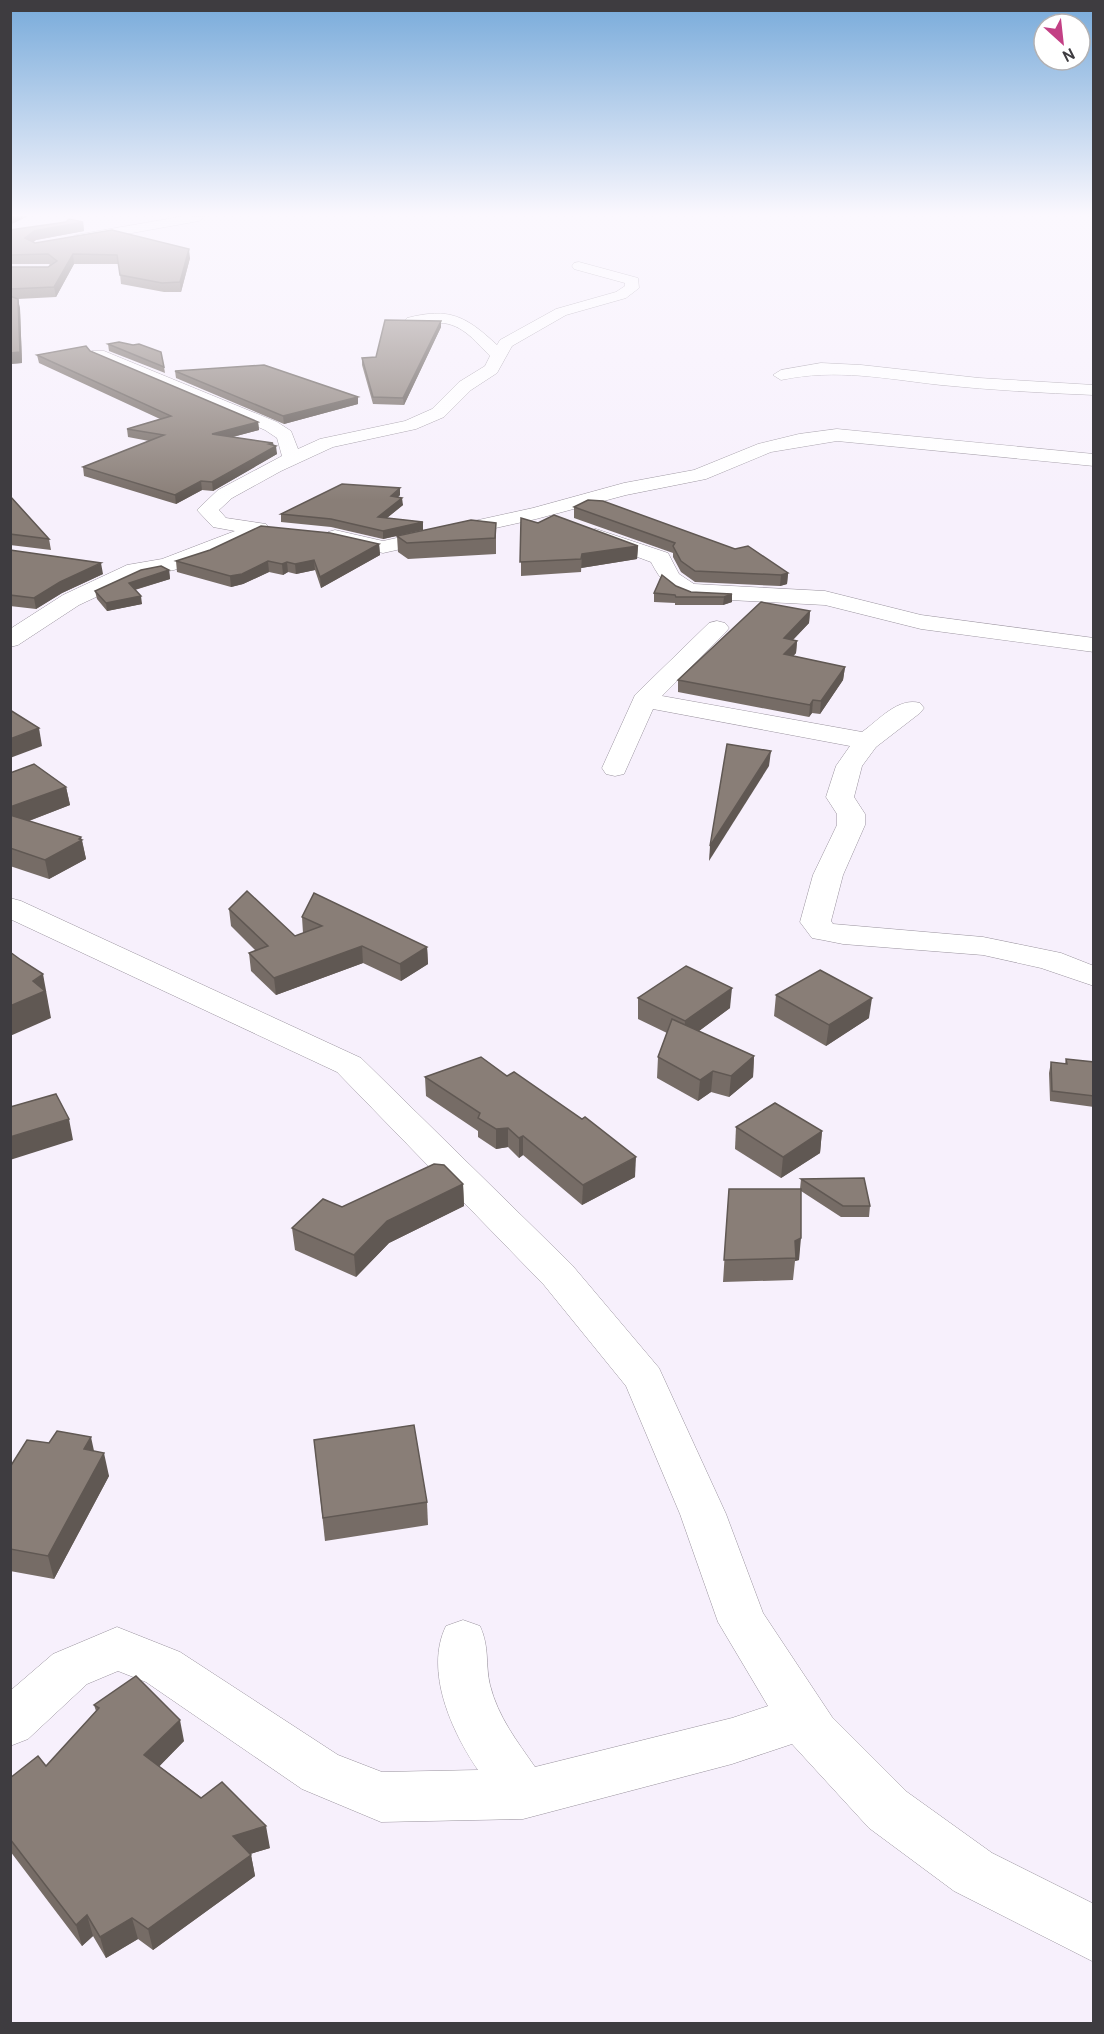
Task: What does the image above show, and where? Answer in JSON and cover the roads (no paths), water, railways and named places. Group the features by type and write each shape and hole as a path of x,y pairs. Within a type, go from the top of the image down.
{"street":[{"path":"280,530 220,523 207,510 225,494 327,443 410,425 438,413 465,386 490,369 506,343 565,311"},
{"path":"412,321 451,318 467,323 498,354"},
{"path":"98,354 271,426 285,435 292,459"},
{"path":"782,375 804,368 832,367 940,380 1094,390"},
{"path":"311,533 331,535 383,547 536,513 624,489 699,475 765,448 799,440 837,435 1094,459"},
{"path":"536,513 660,558 670,577 681,587 691,591 825,598 921,622 1094,645"},
{"path":"101,566 135,570 166,565 202,553 259,528"},
{"path":"10,640 71,600 135,570"},
{"path":"615,768 644,700 717,628"},
{"path":"644,700 867,741"},
{"path":"911,708 867,741 849,766 840,797 851,814 851,825 828,874 815,922 823,931 843,935 983,946 1050,960 1094,977"},
{"path":"10,907 349,1065 558,1275 644,1379 703,1514 742,1622 814,1733 888,1810 973,1872 1094,1934"},
{"path":"463,1641 465,1684 482,1733 524,1794"},
{"path":"10,1723 70,1669 117,1648 163,1667 320,1772 381,1797 524,1794 732,1741 804,1717"}]}
